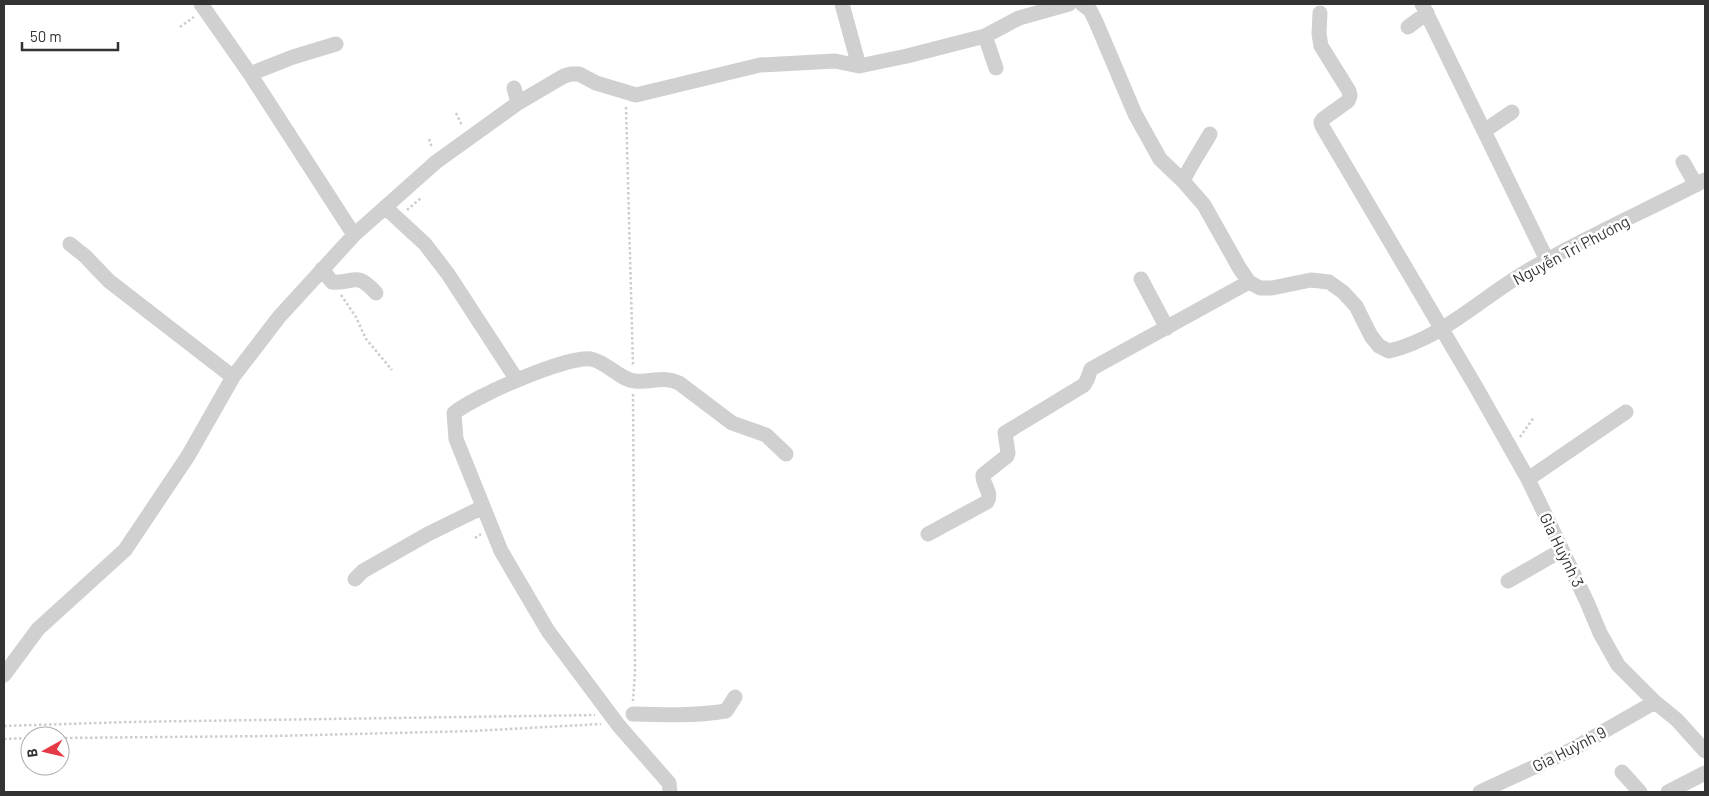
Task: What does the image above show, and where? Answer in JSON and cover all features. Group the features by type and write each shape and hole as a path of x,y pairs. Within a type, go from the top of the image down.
{"street":[{"path":"201,4 250,74 354,235"},
{"path":"842,4 858,66"},
{"path":"4,675 38,629 125,550 188,456 233,376 279,317 322,269 354,235 390,213 436,162 518,103 564,76 571,74 579,74 596,83 636,95 760,65 835,61 858,66 907,56 985,36 1019,18 1069,4"},
{"path":"928,534 987,502 990,498 983,475 1007,456 1005,434 1084,385 1088,380 1091,369 1249,282 1204,205 1184,181 1160,159 1135,114 1090,10 1082,4"},
{"path":"1408,26 1425,8 1547,260"},
{"name":"Gia Huỳnh 3","path":"1320,13 1319,34 1321,46 1350,92 1348,101 1323,119 1321,122 1322,126 1528,479 1600,633 1618,665 1655,702 1677,720 1705,751"},
{"path":"985,36 996,68"},
{"path":"250,74 293,57 336,44"},
{"path":"514,88 518,103"},
{"path":"1484,131 1512,112"},
{"path":"1184,181 1191,163 1200,153 1210,134"},
{"path":"1683,162 1701,183"},
{"name":"Nguyễn Tri Phương","path":"1249,282 1260,288 1272,288 1311,280 1329,282 1343,292 1356,306 1371,336 1379,346 1389,352 1442,330 1528,270 1592,236 1701,183"},
{"path":"390,213 425,244 448,274 516,380"},
{"path":"70,244 85,256 109,281 233,376"},
{"path":"322,269 332,282 352,279 360,280 367,284 376,294"},
{"path":"1141,279 1166,328"},
{"path":"670,792 668,783 616,721 548,631 501,551 456,439 454,413 476,399 516,380 576,360 589,359 598,361 641,381 670,379 679,383 732,423 766,435 786,454"},
{"path":"1528,479 1626,412"},
{"path":"355,579 363,571 428,534 483,507"},
{"path":"1508,581 1562,550"},
{"path":"633,714 680,715 726,711 735,697"},
{"name":"Gia Huỳnh 9","path":"1480,792 1504,787 1655,702"},
{"path":"1622,772 1640,792"},
{"path":"1668,792 1705,773"}],"path":[{"path":"626,93 641,381 633,714"},
{"path":"390,213 421,198"},
{"path":"332,282 356,318 366,339 392,370"},
{"path":"1508,443 1520,437 1534,418"},
{"path":"4,726 127,722 616,721"},
{"path":"70,738 273,736 473,731 606,724 616,721"},
{"path":"4,739 20,738"}]}
